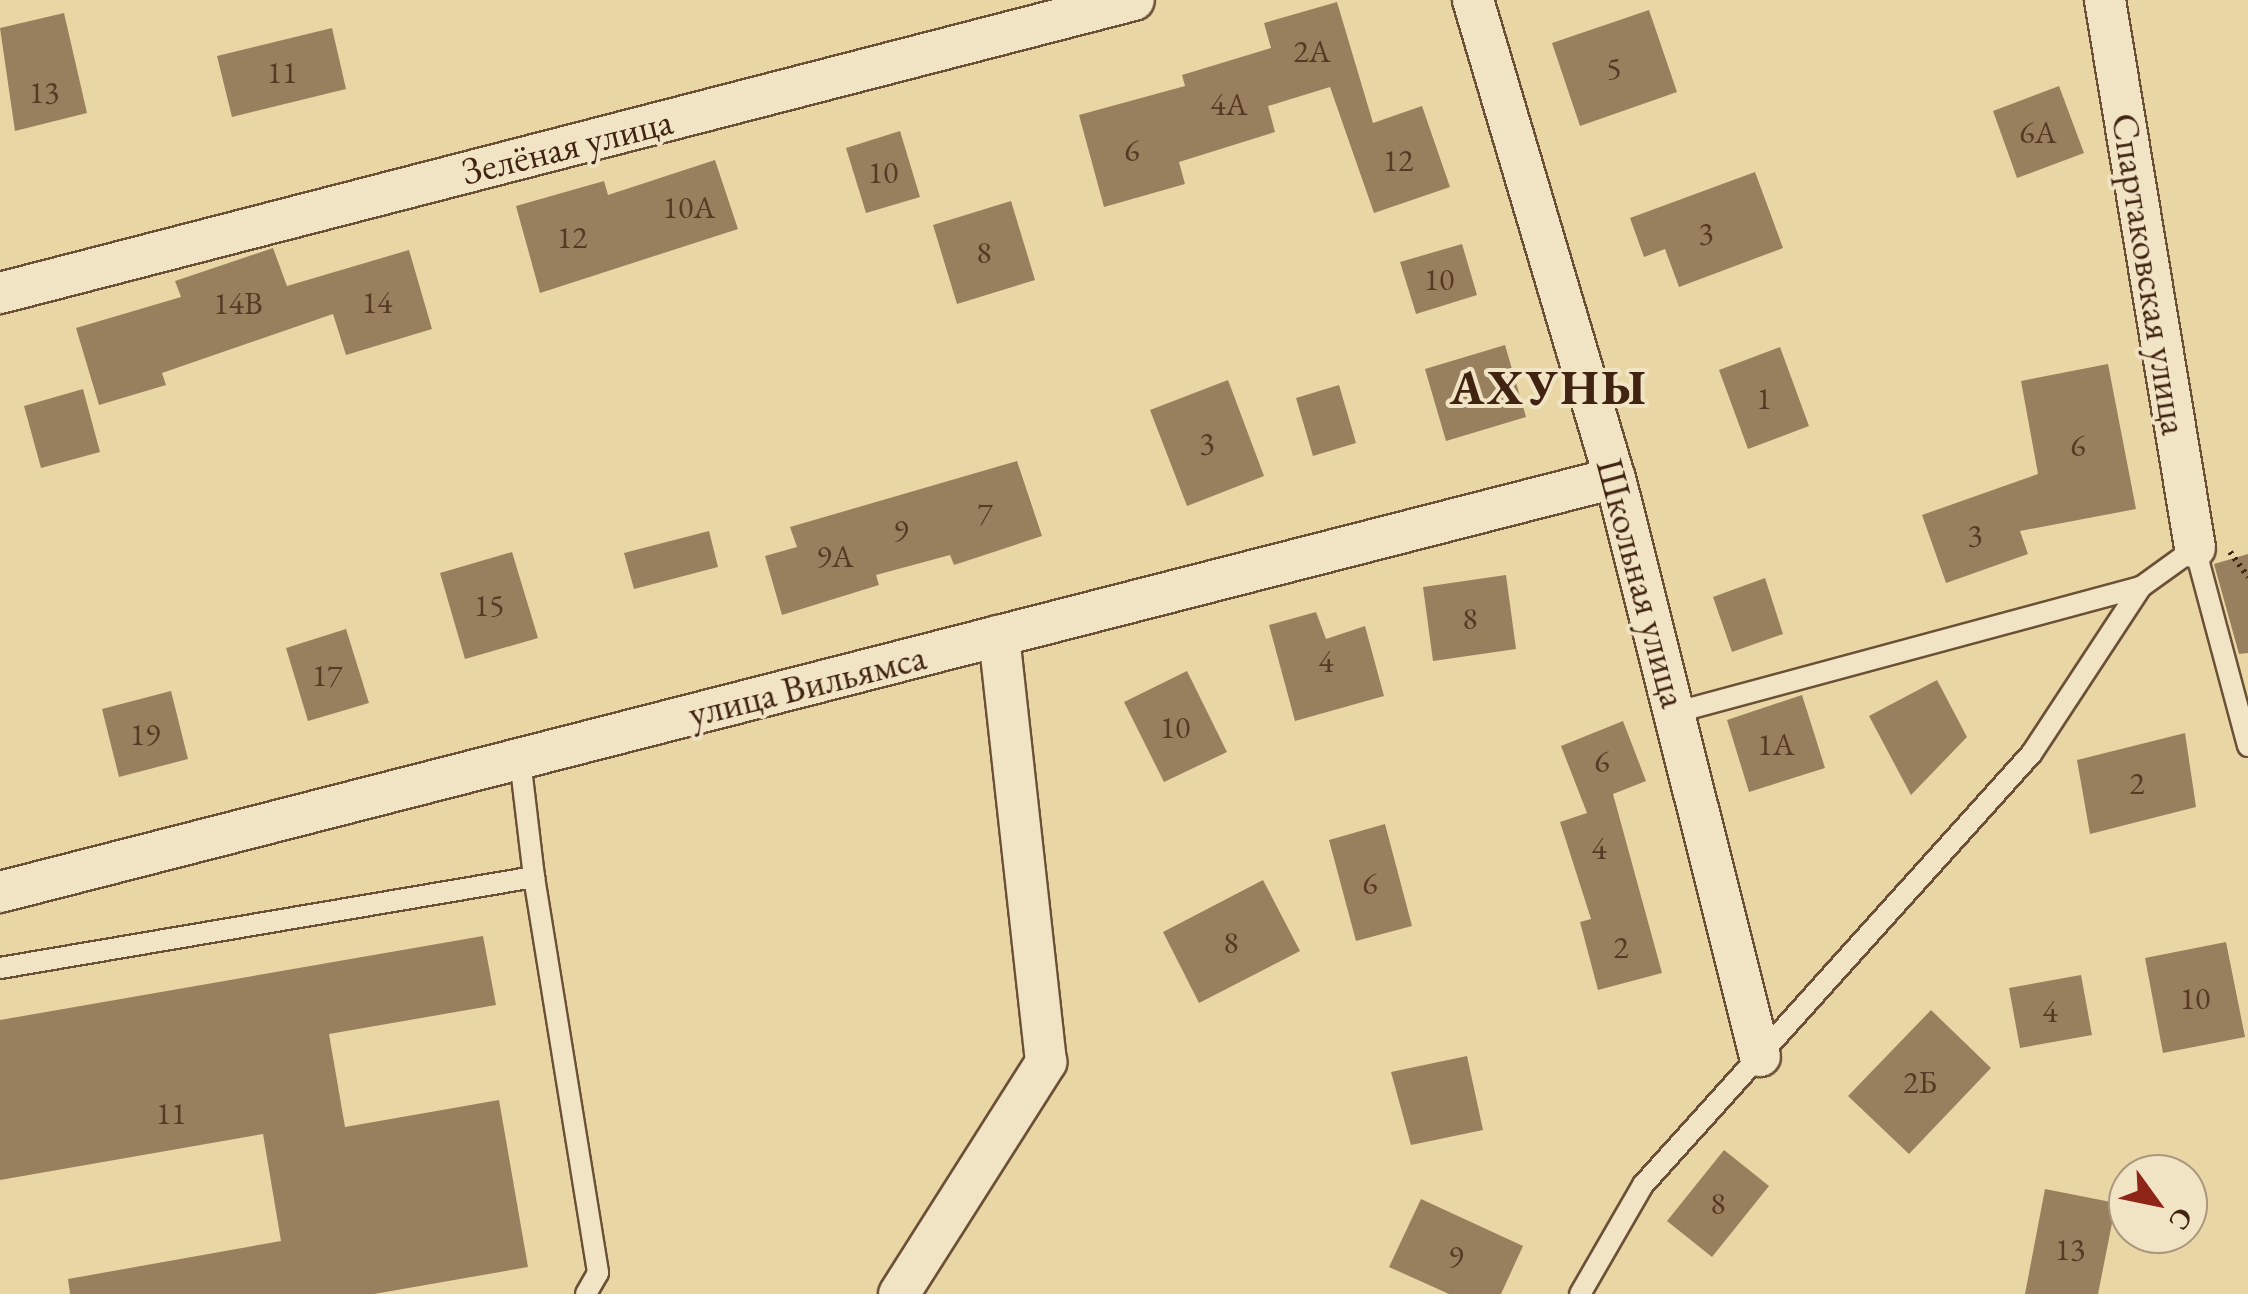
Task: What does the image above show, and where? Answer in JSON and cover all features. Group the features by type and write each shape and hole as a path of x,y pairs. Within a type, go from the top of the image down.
{"street":[{"name":"Зелёная улица","path":"0,293 1134,0"},
{"name":"Школьная улица","path":"1474,0 1615,478 1677,712 1760,1056"},
{"name":"Спартаковская улица","path":"2105,0 2194,548"},
{"name":"улица Вильямса","path":"0,892 1615,478"},
{"path":"899,1294 1046,1062 999,636"}],"lane":[{"path":"1580,1294 1643,1185 2032,754 2141,587 2194,548 2248,746"},
{"path":"1677,712 2141,587"},
{"path":"520,758 534,876 598,1274 586,1294"},
{"path":"0,968 534,876"}],"building":[{"path":"1337,2 1373,123 1422,106 1450,187 1374,213 1330,87 1268,106 1275,132 1179,162 1185,184 1104,207 1079,115 1185,86 1182,75 1271,48 1264,23"},
{"path":"1649,10 1677,92 1580,126 1552,43"},
{"path":"64,13 87,113 15,131 0,28"},
{"path":"332,28 346,89 232,117 217,56"},
{"path":"2059,86 2084,153 2017,178 1993,111"},
{"path":"900,131 920,197 866,213 846,148"},
{"path":"715,160 738,229 540,293 516,206 604,181 608,195"},
{"path":"1755,172 1783,248 1679,287 1665,249 1644,257 1630,218"},
{"path":"1011,201 1035,280 957,304 933,225"},
{"path":"1462,244 1477,295 1416,314 1400,262"},
{"path":"273,248 287,286 409,250 432,329 346,355 333,314 162,373 166,385 99,405 76,328 181,297 175,281"},
{"path":"1505,345 1526,417 1446,441 1425,369"},
{"path":"1780,347 1809,426 1748,449 1719,370"},
{"path":"2108,364 2136,509 2020,531 2028,554 1946,583 1922,515 2038,474 2021,381"},
{"path":"1228,380 1264,476 1187,506 1150,410"},
{"path":"1339,385 1356,443 1313,456 1296,398"},
{"path":"83,389 100,452 41,468 24,406"},
{"path":"1017,461 1042,536 954,565 950,555 876,575 879,585 782,615 765,556 797,547 790,527"},
{"path":"709,531 718,567 634,589 624,553"},
{"path":"512,552 538,638 465,659 440,573"},
{"path":"2248,554 2248,653 2239,654 2214,564"},
{"path":"1506,575 1516,649 1433,661 1423,587"},
{"path":"1765,578 1783,634 1732,652 1713,597"},
{"path":"1316,612 1326,639 1365,626 1384,696 1295,721 1269,625"},
{"path":"346,629 369,703 308,721 286,648"},
{"path":"1187,671 1227,752 1164,782 1124,702"},
{"path":"1937,680 1967,737 1911,795 1869,716"},
{"path":"171,691 188,759 119,777 102,709"},
{"path":"1802,695 1825,768 1749,792 1727,720"},
{"path":"1623,721 1646,781 1613,794 1662,973 1598,990 1580,922 1591,919 1560,822 1587,813 1561,746"},
{"path":"2185,733 2196,807 2090,834 2077,760"},
{"path":"1385,824 1412,926 1356,941 1329,840"},
{"path":"1263,880 1300,951 1199,1003 1163,932"},
{"path":"483,936 496,1005 329,1034 345,1127 499,1100 528,1267 374,1294 70,1294 68,1279 281,1241 263,1134 0,1180 0,1020"},
{"path":"2226,942 2245,1037 2163,1053 2145,958"},
{"path":"2081,975 2092,1035 2020,1048 2009,988"},
{"path":"1931,1010 1991,1068 1909,1154 1848,1096"},
{"path":"1467,1056 1483,1130 1411,1145 1391,1072"},
{"path":"1724,1150 1769,1186 1712,1257 1667,1221"},
{"path":"2045,1189 2108,1201 2108,1243 2098,1294 2025,1294"},
{"path":"1421,1199 1523,1246 1501,1294 1449,1294 1389,1267"}],"district":[{"name":"АХУНЫ","path":"1549,388"}]}
